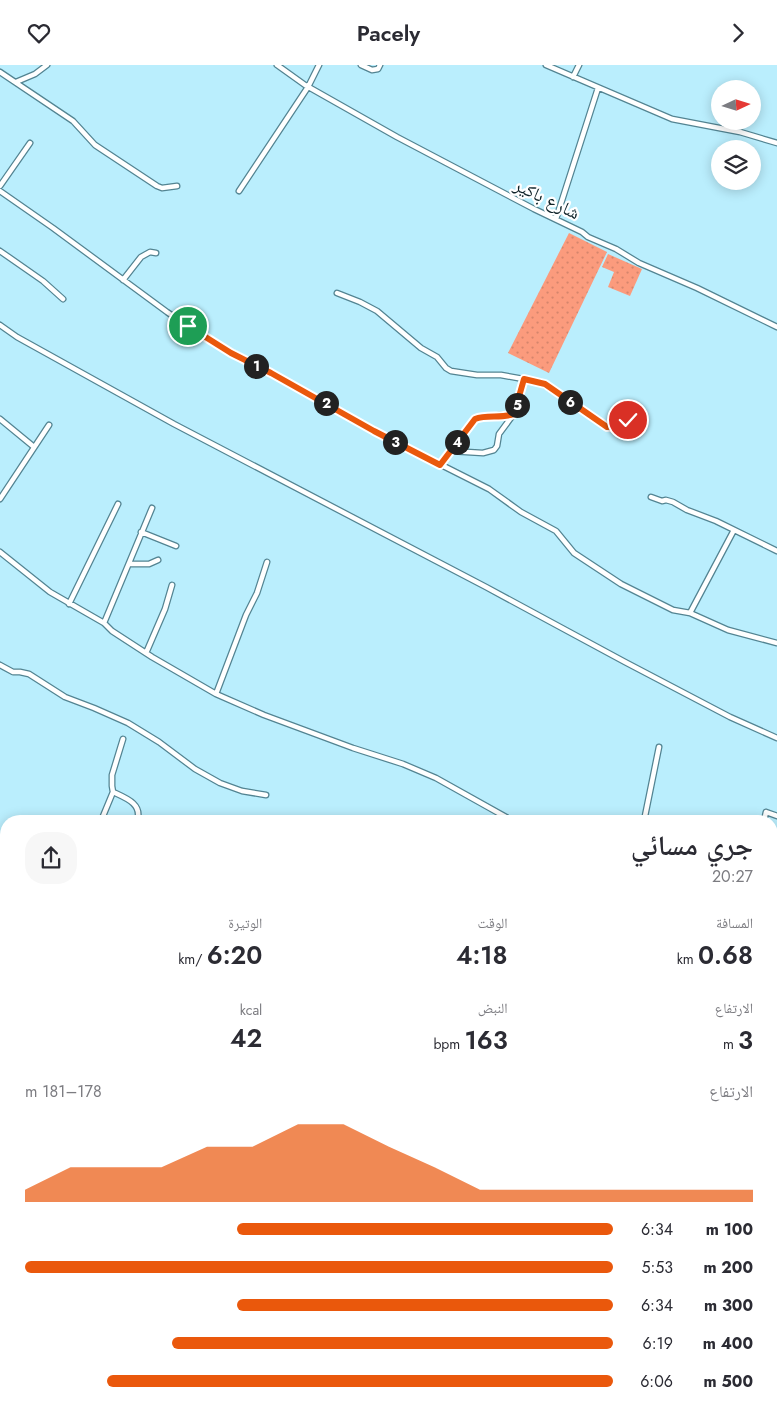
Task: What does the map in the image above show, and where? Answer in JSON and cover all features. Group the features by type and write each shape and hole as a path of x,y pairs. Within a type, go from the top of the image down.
{"street":[{"path":"16,82 36,74 47,65"},
{"name":"شارع باكير","path":"277,65 308,87 432,156 534,209 582,231 588,237 616,249 639,263 697,288 777,327"},
{"path":"239,191 308,87 319,65"},
{"path":"361,65 372,71 378,69 380,65"},
{"path":"546,65 672,119 740,132 777,143"},
{"path":"573,76 579,65"},
{"path":"0,72 73,121 95,145 157,187 177,186"},
{"path":"556,218 598,88"},
{"path":"0,186 30,143"},
{"path":"0,191 205,338 440,465 483,485 521,512 552,528 574,553 622,584 673,610 690,613 728,630 777,643"},
{"path":"0,251 43,281 63,299"},
{"path":"123,280 141,257 150,252 156,253"},
{"path":"337,293 360,301 377,311 421,348 437,357 451,371 501,375 545,384 607,427 618,426 628,420"},
{"path":"0,325 17,337 174,424 486,587 625,663 730,717 777,738"},
{"path":"450,451 477,454 494,450 497,446 499,435 514,414 524,379"},
{"path":"440,465 475,419 514,414"},
{"path":"0,419 34,447"},
{"path":"0,499 49,425"},
{"path":"652,497 662,501 673,502 777,551"},
{"path":"69,604 118,505"},
{"path":"104,623 152,508"},
{"path":"690,613 734,530"},
{"path":"141,533 176,546"},
{"path":"0,552 50,592 104,623 112,631 146,653 216,694 264,715 353,748 403,764 436,778 502,815"},
{"path":"128,565 149,564 158,560"},
{"path":"216,694 246,615 257,593 267,562"},
{"path":"146,653 165,609 172,585"},
{"path":"0,665 13,672 29,674 65,697 128,723 159,742 195,769 220,783 242,791 266,795"},
{"path":"103,815 113,792 112,775 123,739"},
{"path":"645,815 659,747"},
{"path":"113,792 136,805 139,815"}],"shaded area":[{"path":"569,233 607,252 549,373 508,353"},
{"path":"608,254 642,269 630,296 608,287 614,272 602,267"}],"route":[{"path":"188,326 231,353 440,465 470,423 475,419 514,414 524,379 545,384 607,427 618,426 628,420"}]}
